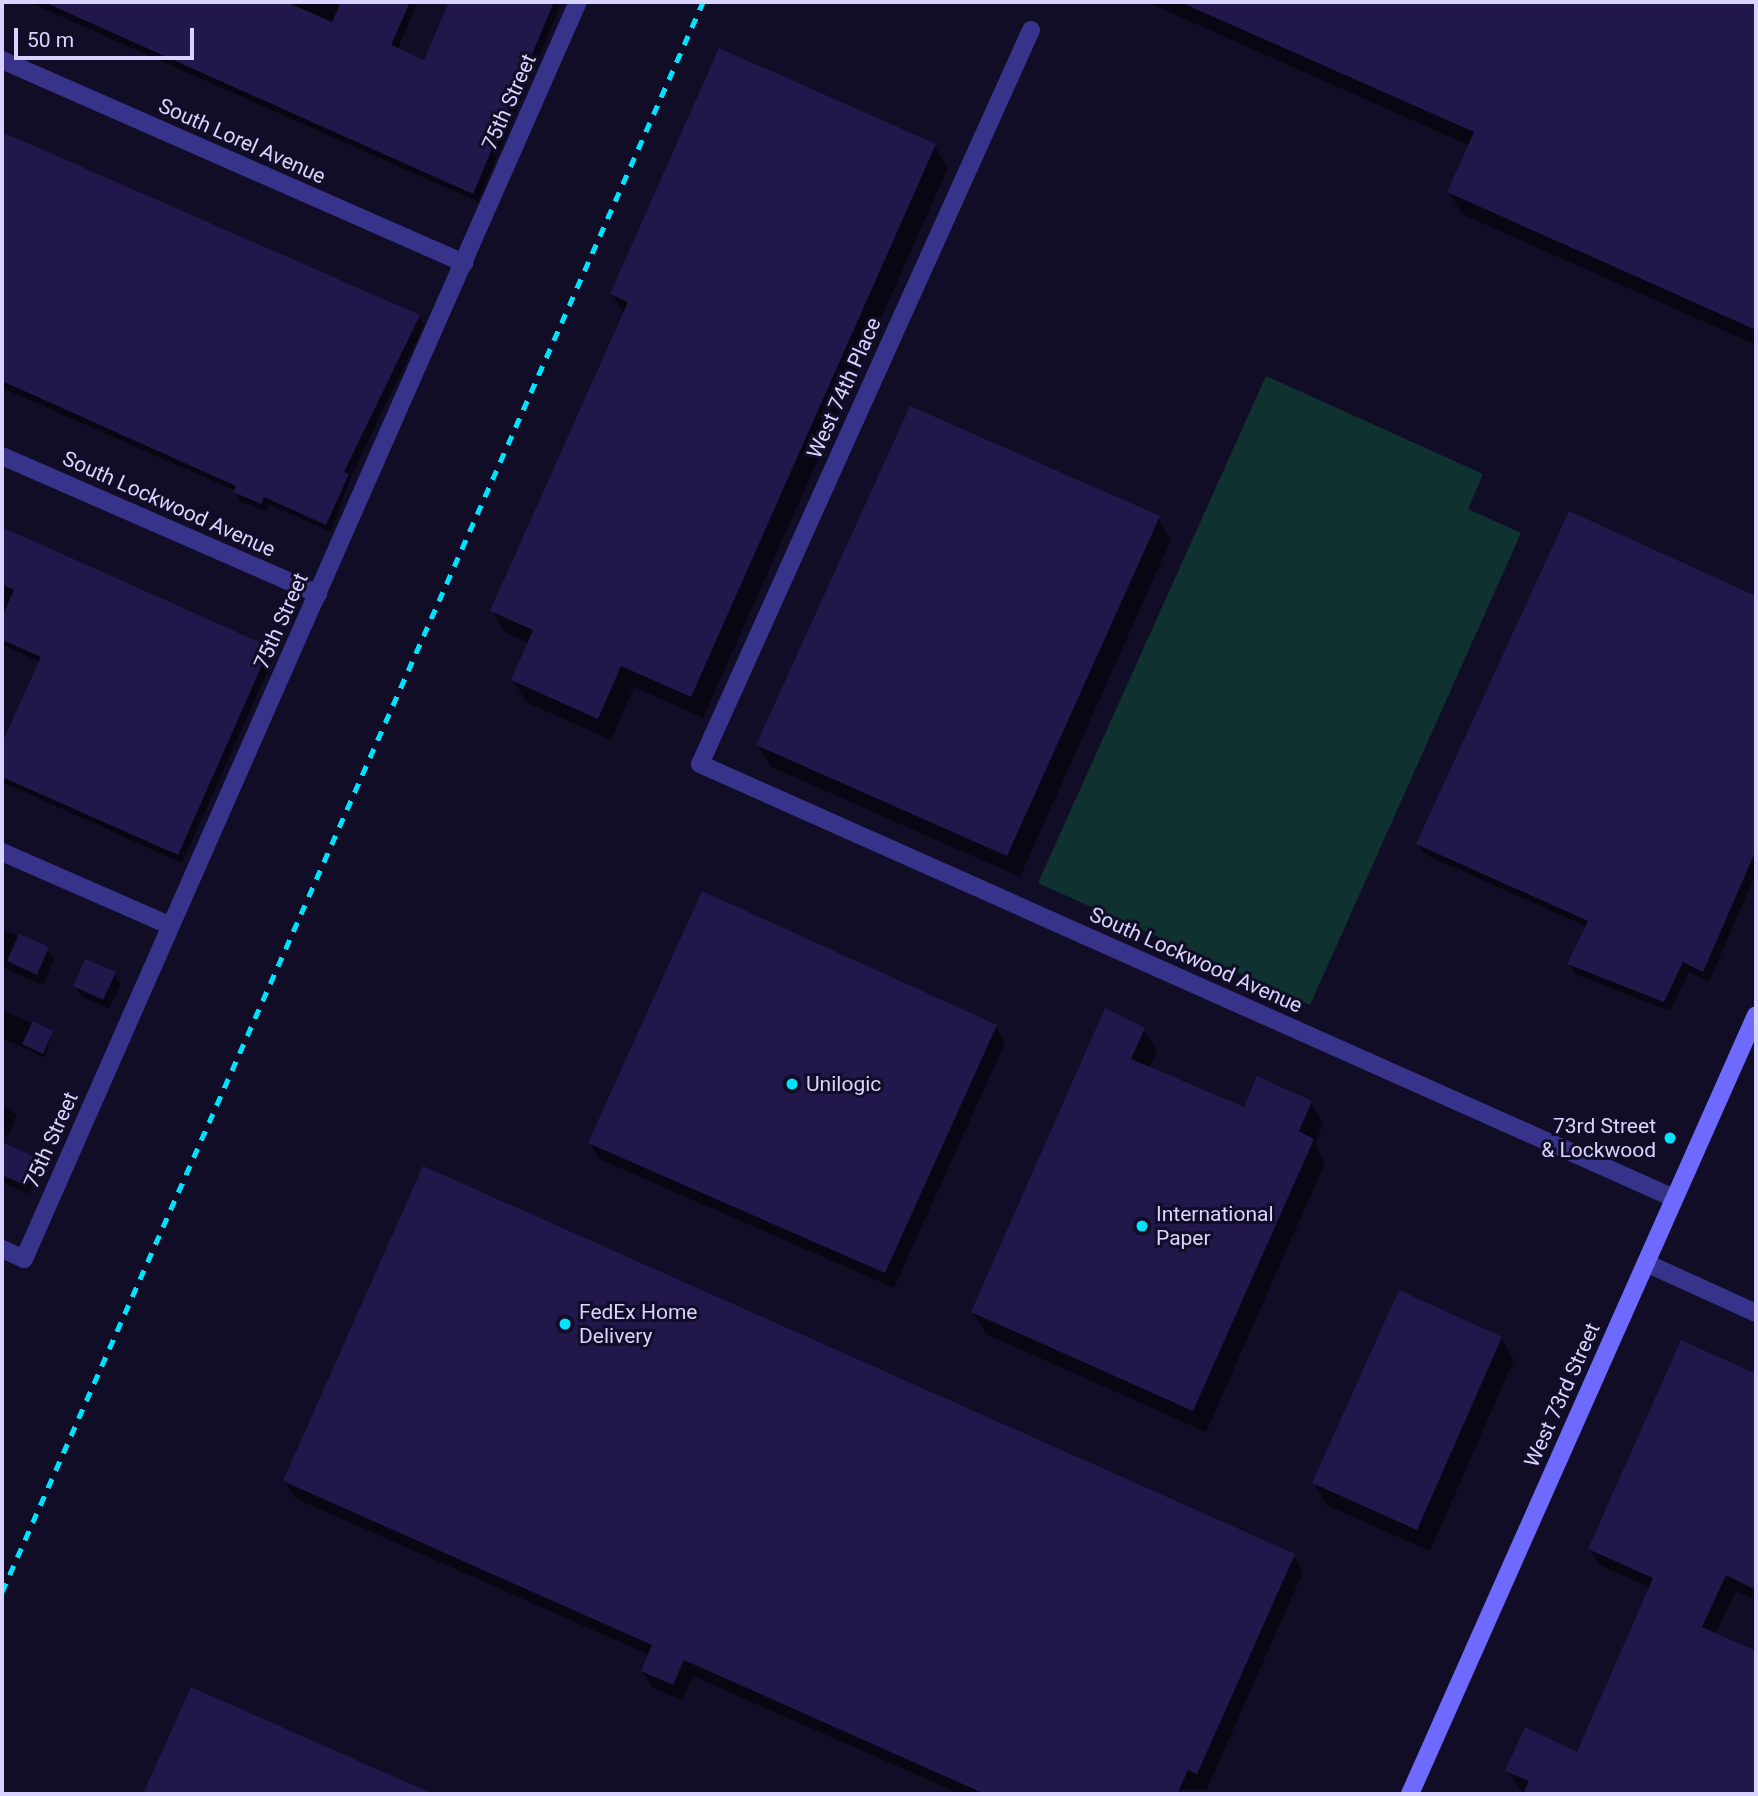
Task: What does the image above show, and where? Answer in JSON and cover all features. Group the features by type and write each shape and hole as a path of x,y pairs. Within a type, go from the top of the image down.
{"street":[{"name":"75th Street","path":"2,1249 24,1259 578,2"},
{"name":"West 74th Place","path":"700,764 1031,30"},
{"name":"South Lorel Avenue","path":"2,60 464,263"},
{"name":"South Lockwood Avenue","path":"2,456 318,594"},
{"name":"South Lockwood Avenue","path":"700,764 1674,1198"},
{"path":"2,852 171,926"},
{"name":"West 73rd Street","path":"1410,1794 1756,1015"},
{"path":"1646,1263 1756,1313"}],"green space":[{"path":"1266,376 1483,474 1468,509 1521,533 1310,1005 1038,883"}],"building":[{"path":"44,2 286,2 332,22 341,2 410,2 391,45 424,60 449,2 554,2 473,194"},
{"path":"1180,2 1756,2 1756,330 1447,192 1474,132"},
{"path":"719,48 936,144 691,697 621,666 598,719 511,680 533,630 490,611 628,302 610,294"},
{"path":"2,132 420,315 344,472 349,474 326,525 264,497 261,504 233,492 236,486 2,381"},
{"path":"910,406 1160,516 1007,856 756,745"},
{"path":"1569,511 1756,596 1756,850 1703,972 1683,962 1664,1002 1567,964 1588,921 1416,844"},
{"path":"2,527 270,647 178,855 2,777 2,743 41,657 2,640 2,617 14,590 2,584"},
{"name":"Unilogic","path":"702,891 997,1025 885,1273 588,1143"},
{"path":"19,934 49,947 37,975 7,961"},
{"path":"85,959 116,972 103,1000 73,986"},
{"name":"International Paper","path":"1105,1008 1145,1028 1131,1059 1244,1107 1257,1076 1312,1101 1299,1131 1314,1139 1193,1411 971,1312"},
{"path":"33,1021 53,1031 43,1054 22,1044"},
{"path":"2,1142 35,1157 22,1184 2,1175"},
{"name":"FedEx Home Delivery","path":"423,1166 1295,1554 1197,1774 1188,1770 1177,1794 985,1794 684,1660 673,1685 641,1671 652,1645 283,1481"},
{"path":"1399,1290 1502,1337 1417,1530 1312,1483"},
{"path":"1681,1340 1756,1374 1756,1590 1726,1575 1702,1627 1756,1651 1756,1794 1523,1794 1529,1781 1505,1771 1525,1727 1577,1752 1653,1578 1588,1549"},
{"path":"191,1687 433,1794 143,1794"}],"railway":[{"path":"2,1592 703,2"}],"place":[{"name":"Unilogic","path":"792,1084"},
{"name":"73rd Street & Lockwood","path":"1670,1138"},
{"name":"International Paper","path":"1142,1226"},
{"name":"FedEx Home Delivery","path":"565,1324"}]}
